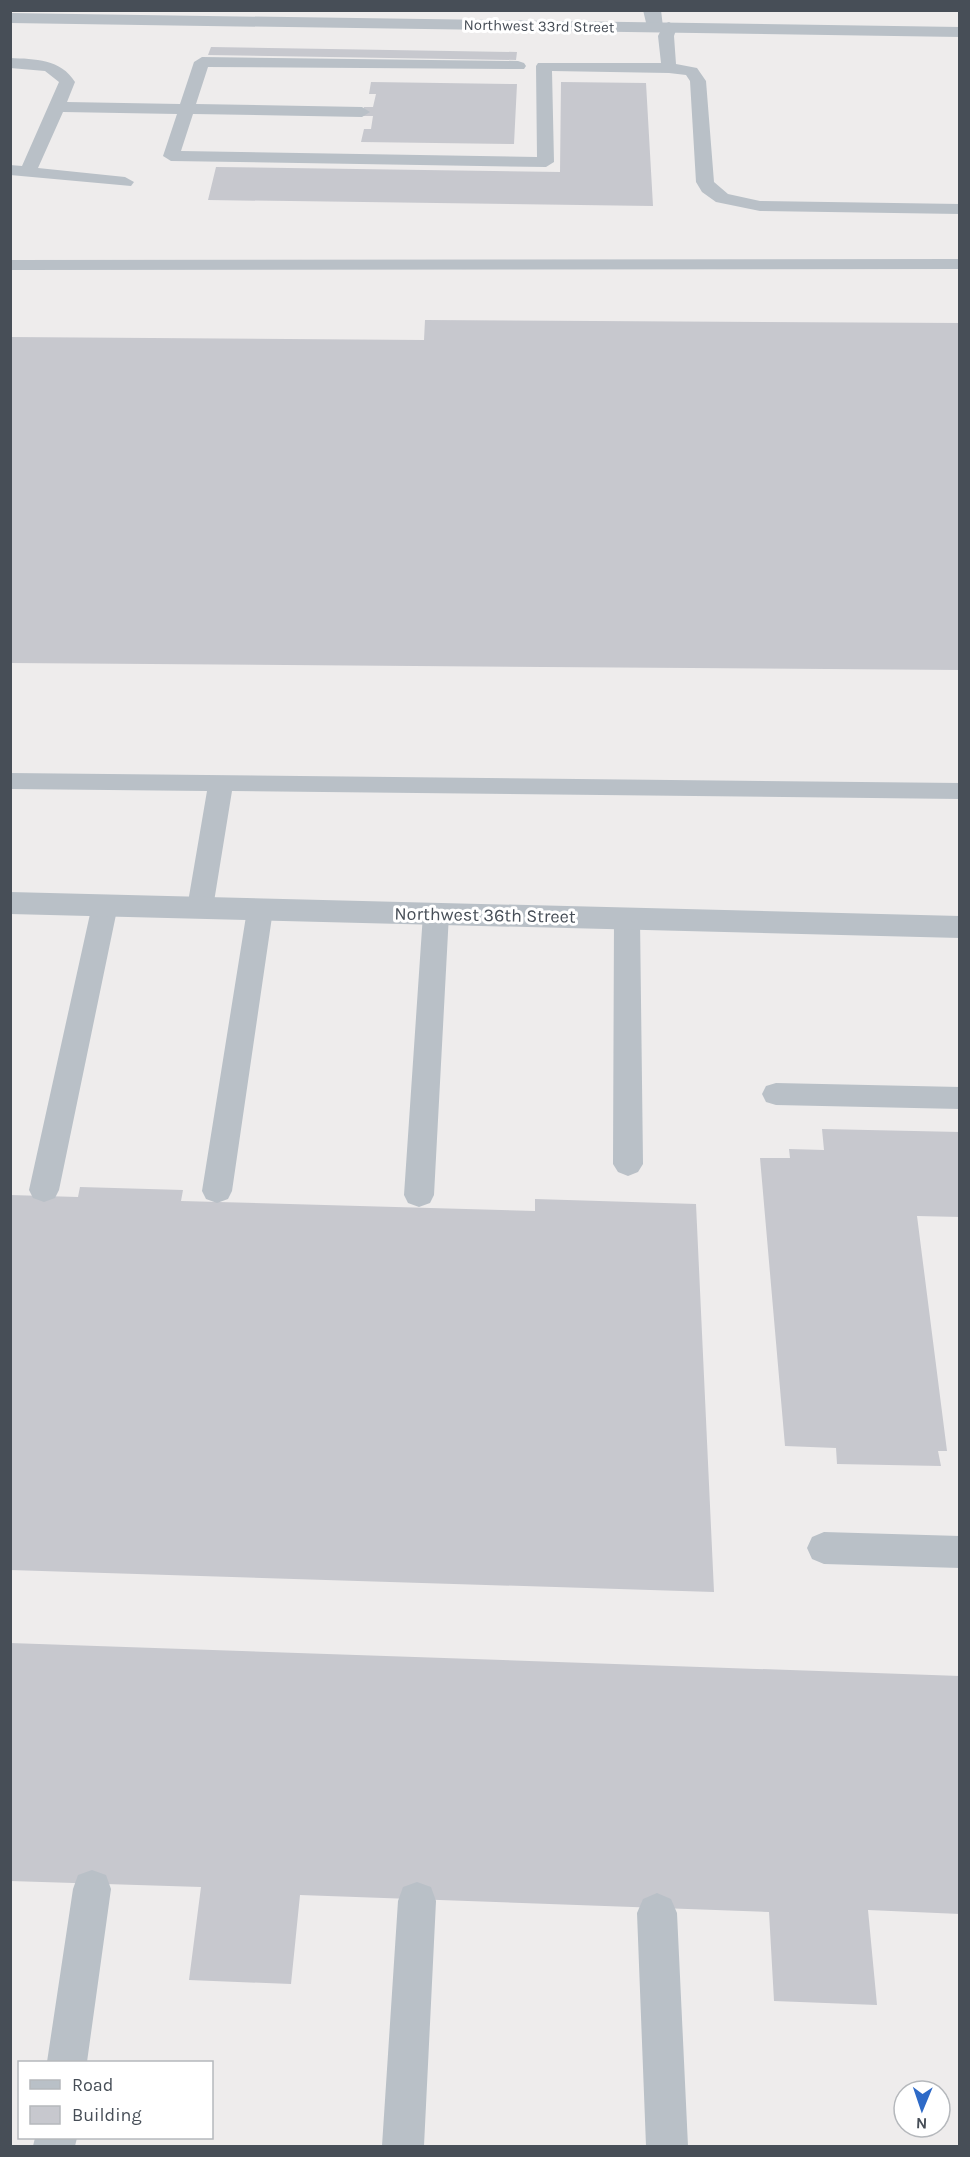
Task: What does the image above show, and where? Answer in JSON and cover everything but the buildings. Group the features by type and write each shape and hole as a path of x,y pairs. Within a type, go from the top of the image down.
{"street":[{"name":"Northwest 33rd Street","path":"10,18 659,22 960,32"},
{"name":"Northwest 36th Street","path":"10,903 960,927"}],"lane":[{"path":"659,22 666,36 669,68"},
{"path":"518,66 201,62 171,156 546,162 544,66 669,68 691,72 698,81 705,182 708,188 722,198 760,206 960,209"},
{"path":"10,63 46,66 65,77 67,82 57,107 19,170 125,182"},
{"path":"57,107 362,112"},
{"path":"10,265 960,264"},
{"path":"10,781 960,791"},
{"path":"200,908 221,783"},
{"path":"44,1190 105,905"},
{"path":"218,1191 260,910"},
{"path":"419,1195 436,914"},
{"path":"627,919 628,1164"},
{"path":"776,1094 960,1098"},
{"path":"824,1548 960,1552"},
{"path":"67,2061 92,1888"},
{"path":"403,2146 417,1902"},
{"path":"657,1913 668,2146"}]}
